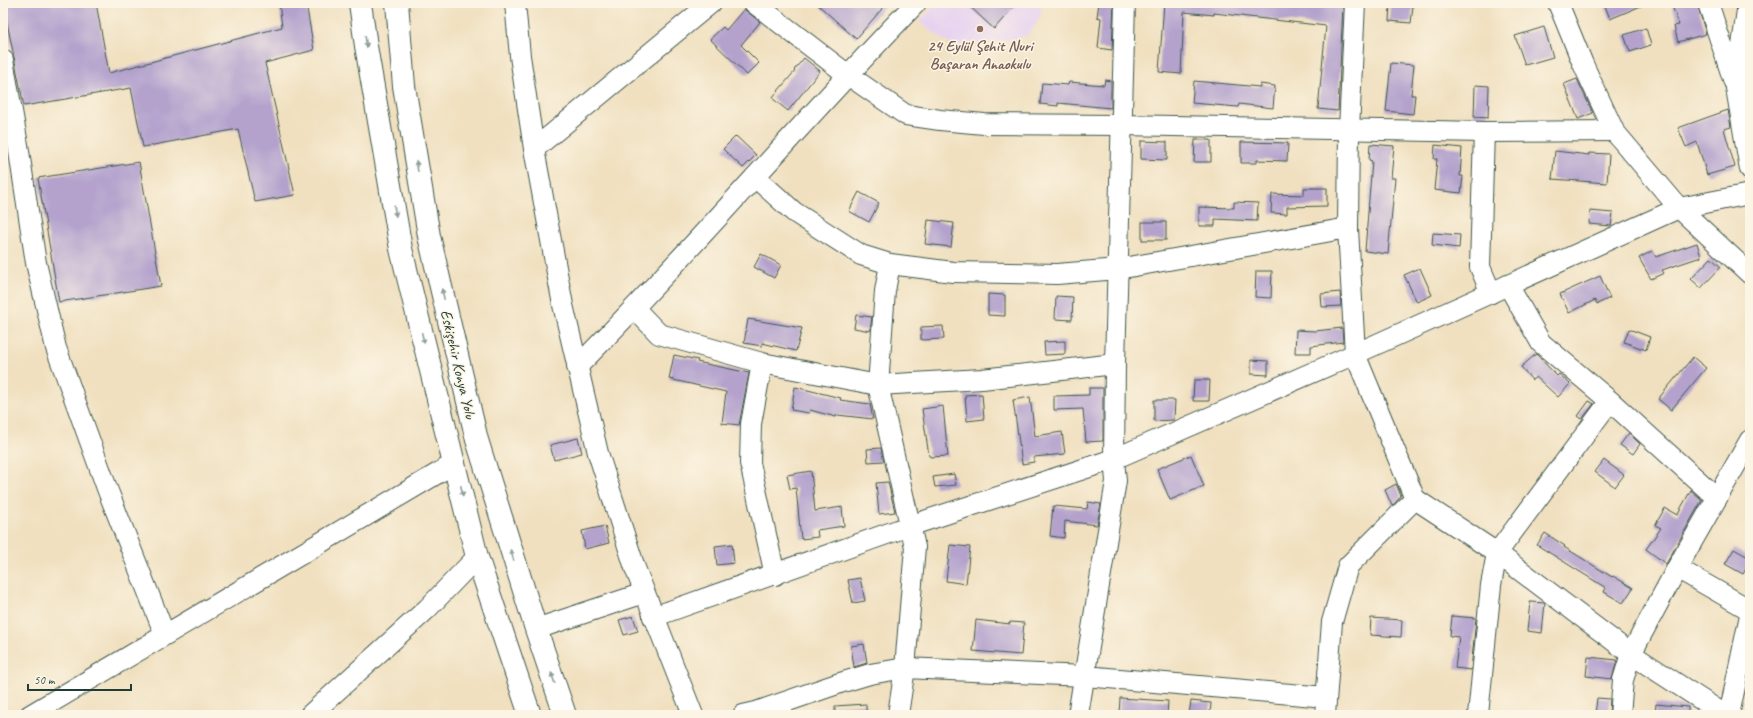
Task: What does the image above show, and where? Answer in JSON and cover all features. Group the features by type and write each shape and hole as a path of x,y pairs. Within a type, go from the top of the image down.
{"highway":[{"path":"360,3 401,249 477,557 530,715"},
{"name":"Eskişehir Konya Yolu","path":"397,3 404,86 429,236 477,440 536,629 565,715"}],"street":[{"path":"514,3 520,56 534,148 563,305 598,453 644,593 693,715"},
{"path":"534,148 711,3"},
{"path":"754,3 848,75 906,115 984,124 1484,132 1614,130"},
{"path":"578,367 635,309 848,75 916,3"},
{"path":"1078,715 1116,481 1114,460 1115,364 1125,3"},
{"path":"1355,3 1349,130 1348,228 1355,354 1415,499 1497,553 1631,654 1725,715"},
{"path":"1558,3 1583,64 1614,130 1679,208 1750,274"},
{"path":"1708,3 1743,88"},
{"path":"1748,3 1743,88 1750,169"},
{"path":"3,60 36,263 56,348 108,491 165,635"},
{"path":"1484,132 1480,267 1500,289 1541,343 1610,400 1717,498"},
{"path":"755,178 794,212 861,255 890,264 953,272 1057,274 1118,269 1348,228"},
{"path":"654,617 909,526 1114,460 1355,354 1679,208 1750,194"},
{"path":"890,264 884,291 878,385 914,547 905,668 898,715"},
{"path":"635,309 660,334 762,363 878,385 982,380 1115,364"},
{"path":"762,363 751,424 750,463 775,575"},
{"path":"1478,715 1491,585 1497,553 1610,400"},
{"path":"1620,715 1623,680 1631,654 1677,568 1750,440"},
{"path":"30,715 455,463"},
{"path":"743,715 870,674 905,668 1085,676 1326,706 1332,622 1348,566 1415,499"},
{"path":"310,715 427,610 477,557"},
{"path":"1677,568 1750,610"},
{"path":"536,629 644,593"},
{"path":"1730,715 1750,615"}],"shaded area":[{"name":"24 Eylül Şehit Nuri Başaran Anaokulu","path":"937,3 1042,3 1040,18 1027,36 957,49 919,22"}],"building":[{"path":"3,3 96,3 109,73 282,27 279,3 306,3 314,50 265,63 295,195 255,202 238,129 143,147 131,88 24,106"},
{"path":"816,3 887,3 856,39"},
{"path":"966,3 1017,3 994,29"},
{"path":"1099,3 1114,3 1112,50 1098,48 1101,18 1097,17"},
{"path":"1164,3 1343,4 1338,111 1318,109 1326,26 1214,13 1214,15 1184,12 1181,74 1159,72"},
{"path":"1604,3 1648,3 1610,19"},
{"path":"1671,3 1697,3 1706,34 1678,42 1674,26 1679,25"},
{"path":"1390,4 1413,6 1411,23 1389,21"},
{"path":"744,9 760,22 741,45 759,63 747,75 710,39 723,27 726,30"},
{"path":"1544,27 1553,57 1525,65 1515,36"},
{"path":"1646,28 1651,45 1630,52 1624,35"},
{"path":"804,58 820,71 788,111 772,98"},
{"path":"1391,63 1414,65 1411,95 1415,95 1413,114 1386,111"},
{"path":"1577,79 1593,113 1578,119 1564,84"},
{"path":"1105,80 1111,81 1111,108 1058,103 1058,106 1040,104 1042,83 1068,85 1069,82 1104,85"},
{"path":"1194,81 1260,87 1260,84 1275,86 1273,108 1239,104 1238,107 1192,103"},
{"path":"1475,85 1489,86 1488,118 1474,117"},
{"path":"1728,110 1731,127 1724,129 1735,167 1707,175 1697,142 1686,147 1678,128"},
{"path":"736,136 756,155 743,168 723,149"},
{"path":"1195,140 1211,140 1211,162 1194,162"},
{"path":"1141,141 1167,142 1167,160 1141,159"},
{"path":"1241,142 1288,143 1287,161 1257,160 1257,163 1241,163"},
{"path":"1370,144 1394,146 1391,178 1395,178 1388,254 1365,251 1372,161 1369,160"},
{"path":"1435,145 1462,148 1460,176 1463,176 1461,193 1434,190 1437,159 1434,159"},
{"path":"1555,151 1589,155 1589,153 1609,154 1607,183 1552,179"},
{"path":"139,162 161,286 59,302 38,178"},
{"path":"1304,188 1327,188 1327,206 1287,207 1287,214 1271,213 1272,194 1304,195"},
{"path":"859,192 879,203 869,222 849,211"},
{"path":"1234,202 1258,203 1257,221 1215,219 1215,226 1199,226 1199,207 1234,208"},
{"path":"1590,211 1613,213 1611,226 1589,224"},
{"path":"928,220 954,223 951,247 925,244"},
{"path":"1142,222 1166,222 1166,240 1142,240"},
{"path":"1433,233 1460,235 1459,248 1432,245"},
{"path":"1697,243 1701,257 1662,270 1664,273 1651,279 1639,258 1652,251 1656,257"},
{"path":"761,254 781,265 774,278 754,267"},
{"path":"1711,258 1721,267 1701,288 1691,279"},
{"path":"1420,268 1432,295 1417,302 1404,275"},
{"path":"1256,271 1272,271 1271,298 1255,297"},
{"path":"1600,276 1610,298 1597,304 1595,300 1569,313 1560,294"},
{"path":"1340,292 1341,306 1322,307 1321,294"},
{"path":"988,294 1005,295 1005,316 988,315"},
{"path":"1056,296 1073,297 1072,320 1055,319"},
{"path":"856,315 872,317 870,331 854,328"},
{"path":"748,319 802,328 796,351 762,343 762,346 744,343"},
{"path":"943,326 944,339 921,340 921,327"},
{"path":"1342,328 1343,342 1311,346 1311,353 1295,353 1296,330 1315,331"},
{"path":"1629,329 1650,337 1646,350 1624,342"},
{"path":"1065,341 1065,354 1045,355 1044,342"},
{"path":"1536,354 1557,376 1559,374 1570,384 1558,397 1536,377 1532,380 1521,367"},
{"path":"674,355 698,360 697,362 749,373 739,425 722,423 726,392 669,379"},
{"path":"1693,357 1706,368 1671,410 1658,399"},
{"path":"1251,360 1268,361 1268,375 1251,374"},
{"path":"1194,380 1210,380 1209,401 1193,401"},
{"path":"795,387 841,398 840,400 870,404 873,419 837,415 836,417 810,410 809,413 791,410"},
{"path":"1089,388 1103,388 1103,441 1086,442 1083,409 1054,410 1054,396 1089,395"},
{"path":"982,394 984,419 967,421 965,395"},
{"path":"1030,397 1035,436 1062,432 1065,454 1034,457 1034,462 1022,464 1013,400"},
{"path":"1154,400 1175,400 1174,420 1154,421"},
{"path":"1589,401 1594,404 1582,419 1578,416"},
{"path":"943,406 948,456 931,457 929,456 922,409"},
{"path":"1629,433 1640,444 1633,454 1620,445"},
{"path":"578,438 582,453 554,460 550,445"},
{"path":"881,448 884,461 868,462 867,449"},
{"path":"1191,455 1204,486 1170,500 1157,469"},
{"path":"1604,460 1624,475 1615,487 1595,472"},
{"path":"811,471 815,511 842,507 844,526 817,530 818,537 801,539 796,488 790,489 787,475"},
{"path":"954,474 956,485 935,487 933,477"},
{"path":"888,482 895,512 879,514 876,483"},
{"path":"1396,484 1401,496 1392,506 1385,490"},
{"path":"1691,490 1702,500 1666,564 1646,549 1661,528 1655,525 1665,508 1677,515"},
{"path":"1088,502 1101,504 1097,525 1065,521 1064,538 1050,536 1053,506 1087,509"},
{"path":"605,526 609,543 585,549 582,531"},
{"path":"1545,533 1565,546 1564,547 1612,577 1613,576 1633,588 1623,603 1604,592 1606,588 1537,545"},
{"path":"732,544 734,563 717,565 715,546"},
{"path":"950,545 970,547 966,584 946,581"},
{"path":"1734,549 1750,558 1750,562 1743,574 1725,564"},
{"path":"860,578 865,601 853,603 848,580"},
{"path":"1530,602 1545,603 1542,633 1527,631"},
{"path":"633,616 638,631 624,635 619,620"},
{"path":"1452,616 1476,618 1471,670 1455,668 1459,637 1450,636"},
{"path":"1371,618 1402,620 1401,637 1370,635"},
{"path":"976,620 1010,624 1010,622 1024,623 1021,655 973,651"},
{"path":"864,644 867,663 854,667 851,646"},
{"path":"1588,657 1617,660 1612,679 1586,676"},
{"path":"1120,698 1168,701 1167,715 1119,715"},
{"path":"1597,698 1610,699 1609,715 1595,715"},
{"path":"1191,701 1211,703 1210,715 1189,715"},
{"path":"866,704 866,715 835,715 835,706"},
{"path":"1656,704 1688,707 1688,715 1655,715"}],"place":[{"name":"24 Eylül Şehit Nuri Başaran Anaokulu","path":"980,29"}]}
